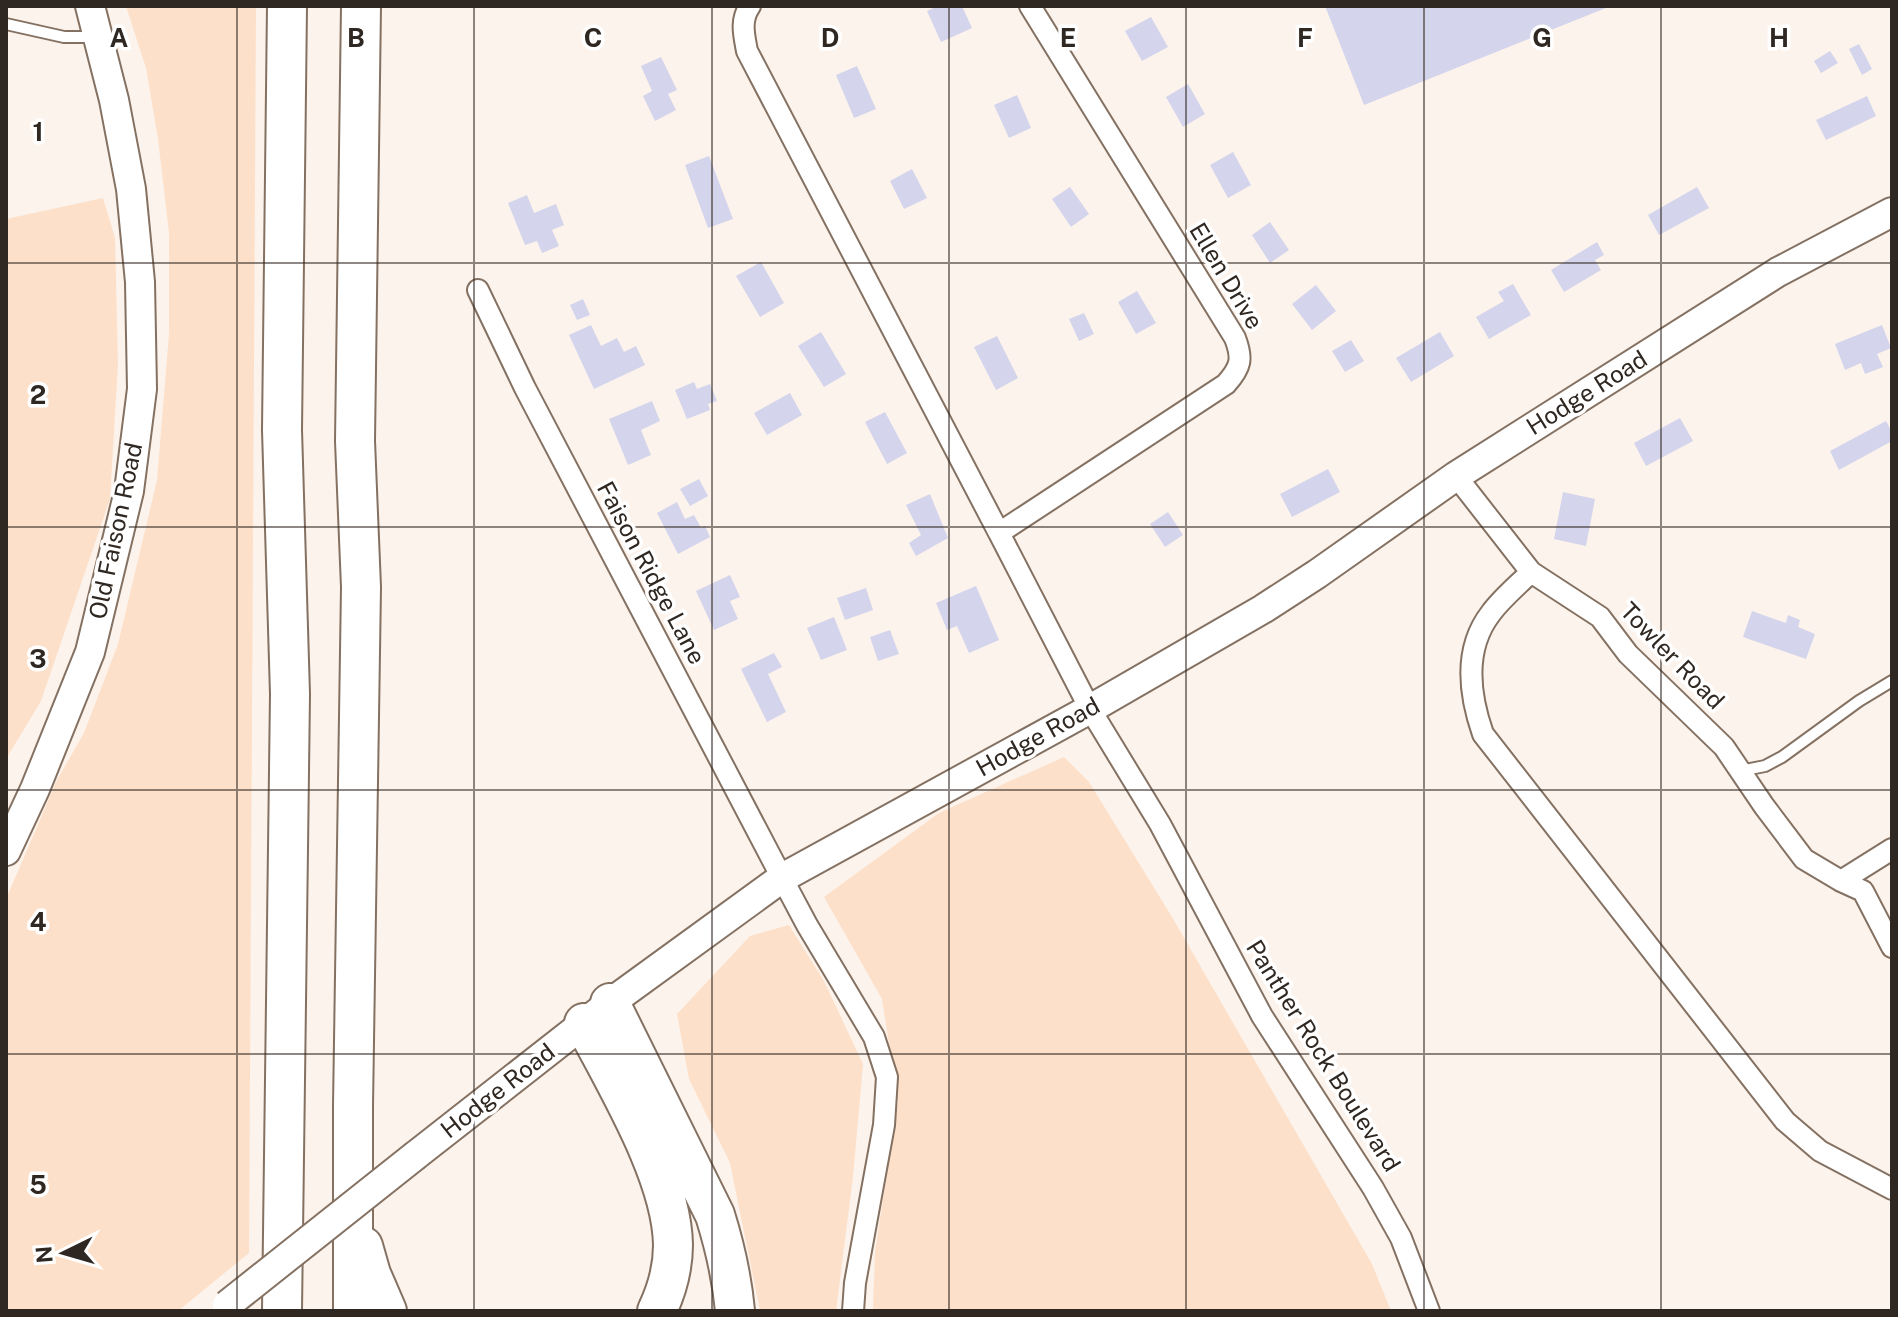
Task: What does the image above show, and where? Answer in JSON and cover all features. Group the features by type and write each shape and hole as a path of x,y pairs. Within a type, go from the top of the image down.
{"highway":[{"path":"282,1311 290,694 282,430 287,6"},
{"path":"353,1311 361,587 355,441 361,6"},
{"path":"597,1013 666,1204 673,1245 671,1271 657,1311"},
{"path":"597,1013 715,1215 725,1248 735,1311"},
{"path":"353,1215 371,1274 387,1311"}],"main road":[{"name":"Old Faison Road","path":"6,851 35,789 90,652 129,491 142,389 140,282 131,189 114,100 90,6"},
{"name":"Hodge Road","path":"223,1308 597,1013 782,878 1090,709 1263,609 1456,476 1778,272 1892,212"}],"street":[{"path":"750,6 746,10 743,30 747,51 1090,709"},
{"name":"Ellen Drive","path":"999,533 1226,384 1237,372 1241,355 1235,338 1030,6"},
{"name":"Faison Ridge Lane","path":"478,290 525,388 782,878 874,1037 887,1077 884,1125 855,1283 853,1311"},
{"name":"Towler Road","path":"1456,476 1531,572 1600,617 1628,654 1724,747 1804,859 1863,891 1892,947"},
{"path":"1531,572 1490,614 1473,645 1470,680 1483,734 1785,1121 1820,1151 1892,1189"},
{"name":"Panther Rock Boulevard","path":"1090,709 1160,824 1262,1016 1380,1200 1401,1238 1429,1311"},
{"path":"1841,881 1892,849"}],"lane":[{"path":"6,24 64,37 98,37"},
{"path":"1740,771 1765,766 1782,757 1892,681"}],"shaded area":[{"path":"126,6 256,6 249,1253 178,1311 6,1311 6,899 57,780 84,733 118,644 157,480 169,334 169,233 146,68"},
{"path":"103,198 115,238 118,364 110,499 41,701 6,759 6,219"},
{"path":"1064,757 1089,782 1172,917 1372,1264 1391,1311 873,1311 875,1251 898,1103 882,999 824,897 939,813"},
{"path":"789,925 824,981 863,1064 836,1311 760,1311 730,1163 689,1079 677,1014 750,936"}],"building":[{"path":"938,6 962,6 972,28 941,42 927,11"},
{"path":"1325,6 1611,6 1364,105"},
{"path":"1151,17 1168,47 1142,61 1125,31"},
{"path":"1859,44 1872,69 1862,75 1849,49"},
{"path":"1830,51 1838,63 1821,73 1814,61"},
{"path":"661,57 677,90 668,94 676,110 655,121 643,96 652,91 641,66"},
{"path":"857,66 876,109 854,118 836,75"},
{"path":"1188,84 1205,114 1183,127 1166,97"},
{"path":"1017,95 1031,128 1009,138 994,105"},
{"path":"1867,96 1876,116 1826,140 1816,120"},
{"path":"1233,152 1251,185 1228,198 1210,165"},
{"path":"709,156 733,219 708,228 685,165"},
{"path":"912,169 927,198 904,209 890,181"},
{"path":"1070,187 1089,214 1071,227 1052,199"},
{"path":"1697,187 1709,208 1659,235 1648,215"},
{"path":"527,195 534,213 556,204 564,225 552,230 559,246 542,253 537,241 525,245 508,203"},
{"path":"1270,222 1289,250 1270,263 1252,235"},
{"path":"1597,242 1604,255 1595,260 1601,270 1564,292 1551,270"},
{"path":"761,262 784,303 760,317 736,276"},
{"path":"1513,284 1531,315 1489,339 1476,317 1504,301 1498,292"},
{"path":"1316,285 1336,311 1312,330 1292,304"},
{"path":"1137,291 1156,323 1136,334 1118,302"},
{"path":"583,299 590,315 577,320 570,305"},
{"path":"1084,313 1094,334 1079,341 1069,319"},
{"path":"591,325 601,346 617,338 624,352 636,346 645,365 594,389 569,335"},
{"path":"1882,325 1891,348 1877,354 1883,367 1865,374 1861,363 1845,370 1835,344"},
{"path":"821,332 846,374 824,387 798,346"},
{"path":"1440,332 1454,356 1411,382 1396,358"},
{"path":"997,336 1018,378 996,390 974,347"},
{"path":"1351,340 1364,361 1345,372 1332,351"},
{"path":"694,382 697,389 710,384 717,401 708,404 710,410 687,419 675,390"},
{"path":"790,393 802,415 767,435 754,413"},
{"path":"652,401 660,421 641,430 651,455 628,465 609,419"},
{"path":"885,412 907,453 887,464 865,422"},
{"path":"1680,418 1693,441 1646,466 1634,443"},
{"path":"1886,421 1892,432 1892,441 1839,470 1830,451"},
{"path":"1328,469 1340,492 1292,517 1280,494"},
{"path":"699,479 708,496 690,506 680,489"},
{"path":"1563,492 1595,499 1586,546 1554,539"},
{"path":"930,494 948,538 916,556 909,543 921,535 906,505"},
{"path":"677,502 685,519 694,515 701,528 705,526 710,537 678,554 657,513"},
{"path":"1168,512 1183,535 1165,547 1150,524"},
{"path":"730,575 740,597 730,601 738,619 714,630 696,591"},
{"path":"976,586 999,640 969,653 957,626 947,630 936,603"},
{"path":"866,588 873,610 845,620 837,598"},
{"path":"1752,611 1786,623 1788,615 1800,620 1798,627 1815,634 1806,659 1743,637"},
{"path":"834,617 847,650 821,660 807,628"},
{"path":"890,630 899,654 878,661 870,637"},
{"path":"774,653 782,667 768,674 786,712 767,722 741,669"}]}
